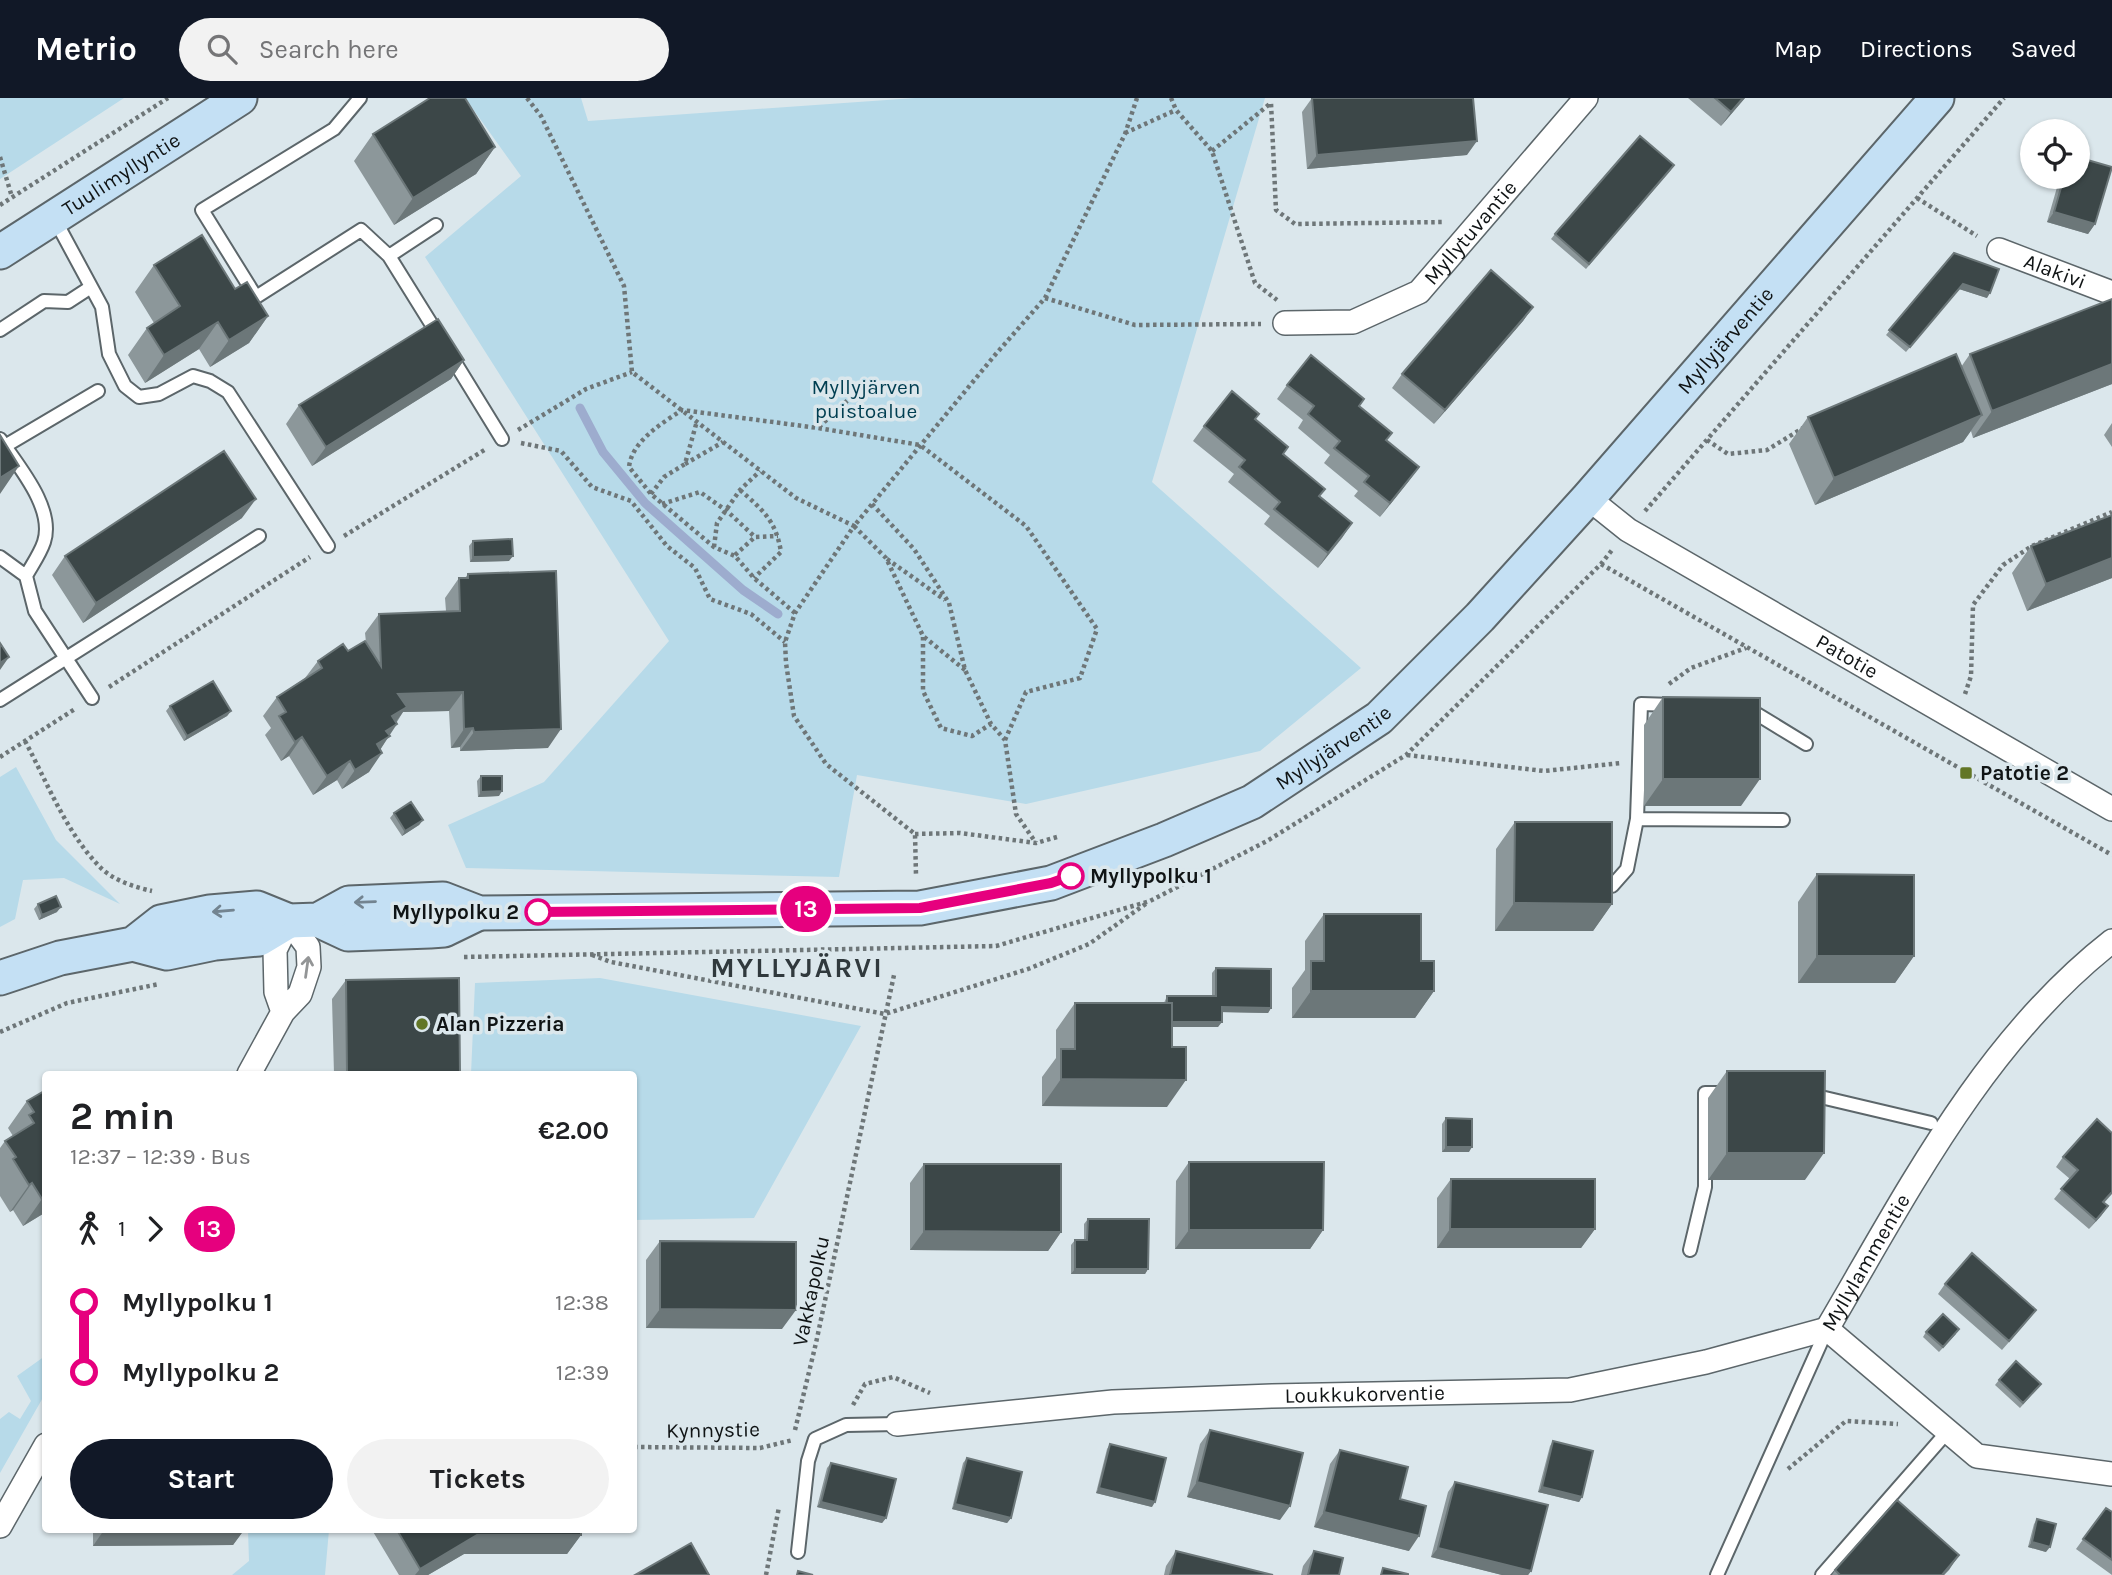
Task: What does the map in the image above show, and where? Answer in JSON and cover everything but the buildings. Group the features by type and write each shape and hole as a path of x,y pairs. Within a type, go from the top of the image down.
{"main road":[{"name":"Tuulimyllyntie","path":"0,252 240,98"},
{"name":"Myllyjärventie","path":"303,920 349,903 443,899 479,913 920,908 1051,883 1164,841 1252,802 1379,718 1480,617 1588,498 1937,98"},
{"path":"0,978 60,958 133,944 161,922 210,912 257,908 303,920"}],"street":[{"name":"Myllytuvantie","path":"1295,323 1353,322 1419,292 1586,98"},
{"name":"Alakivi","path":"1999,250 2112,293"},
{"name":"Patotie","path":"1588,498 1628,530 2112,810"},
{"path":"283,1012 275,992 275,950 303,920"},
{"path":"251,1071 283,1012 300,994 309,967 303,920"},
{"name":"Myllylammentie","path":"2112,941 2076,969 1987,1068 1929,1155 1827,1329 1945,1434 1977,1456 2112,1474"},
{"name":"Loukkukorventie","path":"897,1424 1113,1402 1272,1395 1570,1390 1706,1363 1827,1329"},
{"path":"0,1526 42,1452"}],"lane":[{"path":"360,98 334,129 202,210 256,297 361,230 389,256 502,439"},
{"path":"54,217 102,307 109,354 125,386 139,397 159,394 193,376 210,381 228,392 328,546"},
{"path":"389,256 436,225"},
{"path":"0,330 44,301 68,302 91,287"},
{"path":"26,576 44,541 46,517 37,497 2,442 98,391"},
{"path":"0,700 259,536"},
{"path":"0,557 26,576 35,611 92,698"},
{"path":"1596,886 1612,886 1627,869 1637,819 1641,704 1691,705"},
{"path":"1730,705 1742,705 1806,744"},
{"path":"1637,819 1783,820"},
{"path":"1690,1250 1705,1187 1705,1093 1742,1093"},
{"path":"1792,1093 1804,1093 1931,1123"},
{"path":"1717,1575 1827,1329"},
{"path":"798,1552 808,1461 815,1439 846,1425 897,1424"},
{"path":"1822,1575 1945,1434"}],"path":[{"path":"0,205 168,98"},
{"path":"527,98 541,116 624,286 632,372 796,498 854,526 886,558 949,603"},
{"path":"1056,837 1036,843 960,833 915,834 826,764 794,716 785,642 794,613 854,526 1045,298 1125,134 1137,98"},
{"path":"1171,98 1176,110 1212,151 1255,283 1295,323"},
{"path":"2004,98 1601,564 2112,855"},
{"path":"1212,151 1271,103 1276,210 1295,224 1480,222"},
{"path":"1125,134 1176,110"},
{"path":"0,157 12,197"},
{"path":"1917,198 1999,250"},
{"path":"1045,298 1135,326 1295,323"},
{"path":"818,428 864,385"},
{"path":"794,613 754,578 735,556 714,547 662,504 629,467 630,454 655,429 682,410 920,445 1026,526 1097,629 1080,678 1026,692 1005,740 1016,814 1036,843"},
{"path":"685,464 697,421"},
{"path":"1706,440 1728,454 1768,450 1810,426"},
{"path":"502,439 561,451 592,487 631,501 667,546 695,568 710,599 751,614 785,642"},
{"path":"651,494 664,477 723,442"},
{"path":"714,547 718,523 740,490 760,471"},
{"path":"740,490 766,513 778,536 781,552 754,578"},
{"path":"662,504 700,492 727,511 755,537"},
{"path":"872,504 914,549 949,603 965,670 990,724 1005,740"},
{"path":"1965,692 1970,676 1973,605 2003,565 2032,546 2112,512"},
{"path":"735,556 755,537 778,536"},
{"path":"886,558 923,636 923,691 941,728 972,736 990,724"},
{"path":"923,636 965,670"},
{"path":"1641,704 1691,668 1747,648"},
{"path":"0,757 25,741 72,830 100,868 132,887 156,892"},
{"path":"1406,755 1544,771 1639,762"},
{"path":"915,834 916,875"},
{"path":"588,953 611,962 885,1014 1028,969 1089,944 1150,901"},
{"name":"Vakkapolku","path":"790,1453 894,975"},
{"path":"0,1032 67,1003 169,982"},
{"path":"1750,1501 1846,1421 1910,1424 1945,1434"},
{"name":"Kynnystie","path":"637,1447 760,1448 792,1440"},
{"path":"766,1575 782,1494"}],"green space":[{"path":"0,98 124,98 0,179"},
{"name":"Myllyjärven puistoalue","path":"465,98 581,98 588,121 915,98 1265,98 1152,482 1361,668 1260,751 1026,804 857,775 839,877 466,868 448,825 544,782 669,641 425,257 521,176"},
{"path":"16,767 56,840 120,904 64,878 23,880 15,919 0,927 0,777"},
{"path":"600,978 861,1026 754,1218 637,1220 637,1071 471,1071 475,983"},
{"path":"42,1358 42,1399 0,1473 0,1419 9,1412 20,1419 31,1401 17,1376"},
{"path":"248,1533 329,1533 325,1575 232,1575 249,1561"}],"waterway":[{"path":"580,408 603,452 645,503 743,590 778,614"}],"bus line":[{"name":"13","path":"538,912 920,908 1051,883 1071,876"}],"place":[{"name":"Patotie 2","path":"1966,773"},
{"name":"Myllypolku 1","path":"1071,876"},
{"name":"Myllypolku 2","path":"538,912"},
{"name":"Alan Pizzeria","path":"422,1024"}],"district":[{"name":"MYLLYJÄRVI","path":"797,967"}]}
